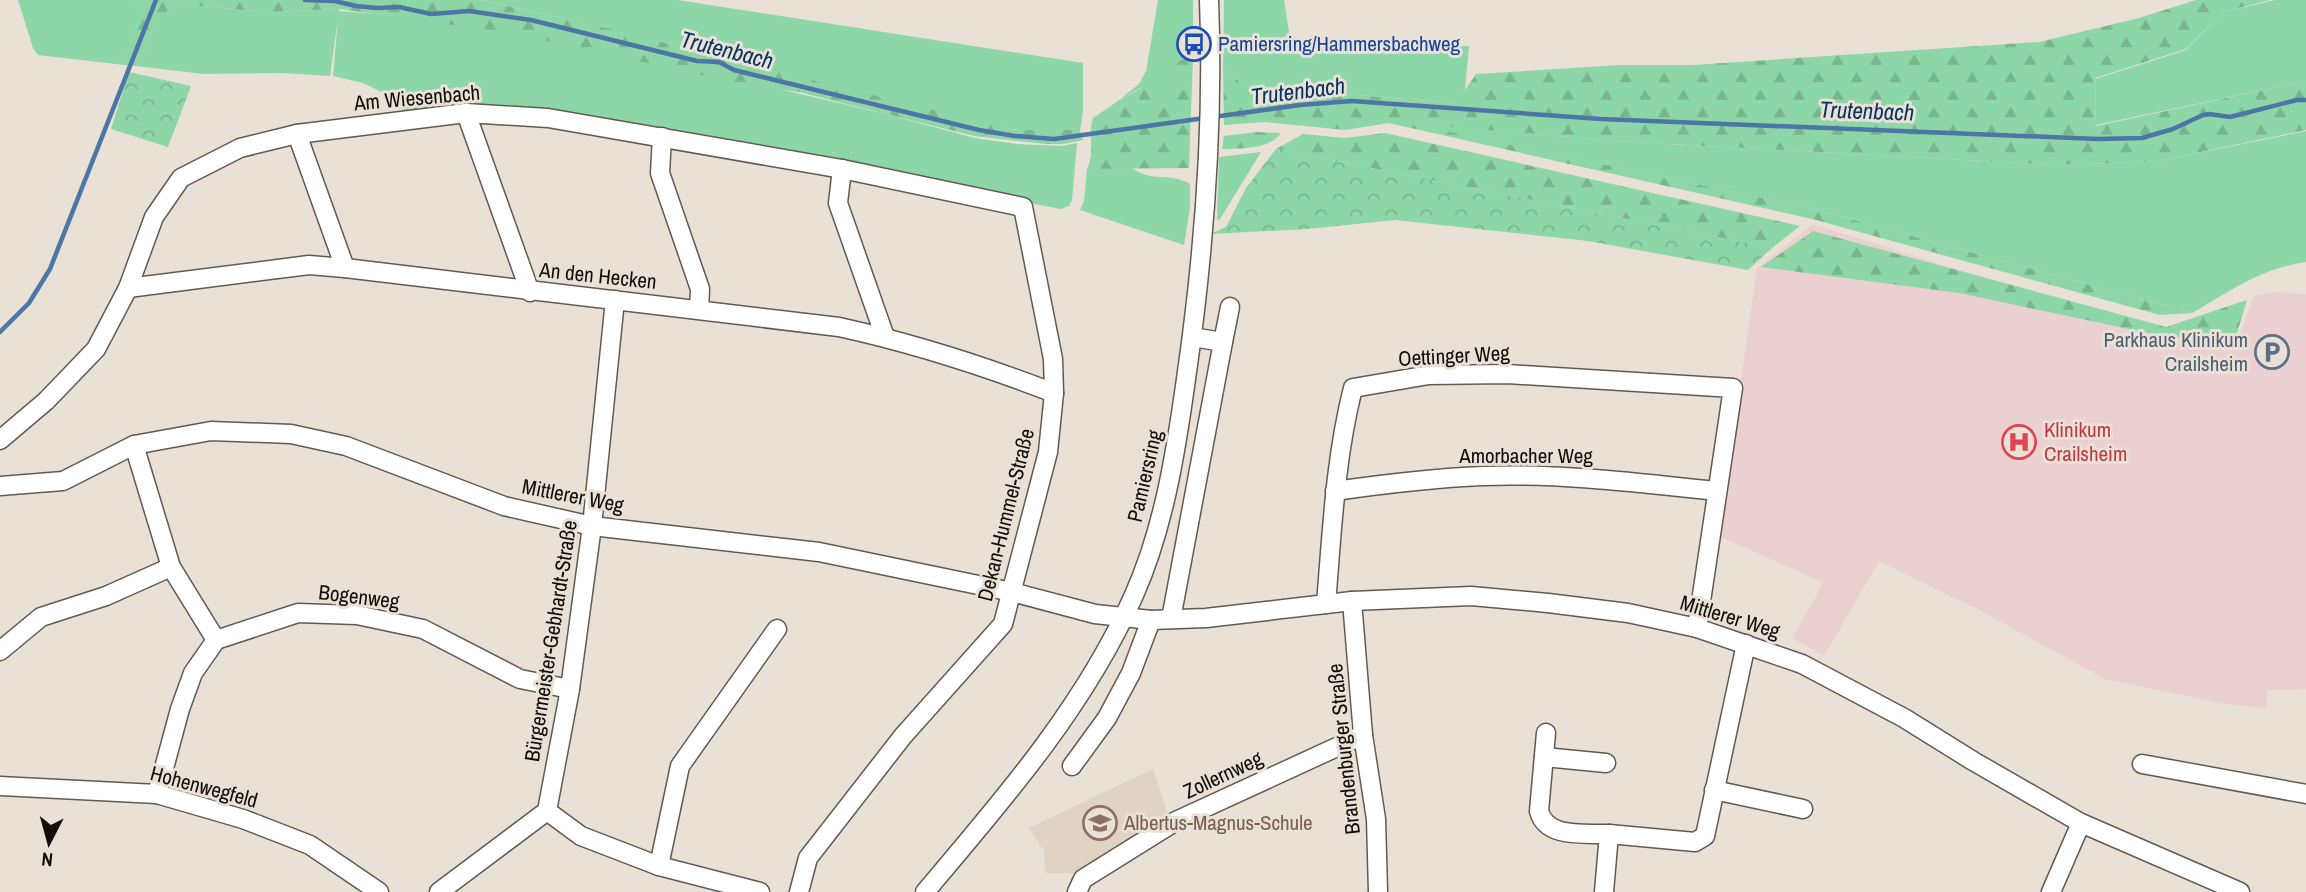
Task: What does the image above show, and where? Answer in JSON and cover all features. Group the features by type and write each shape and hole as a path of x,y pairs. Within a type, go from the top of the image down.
{"street":[{"name":"Pamiersring","path":"925,892 1000,803 1058,725 1104,654 1124,617 1152,548 1179,429 1197,306 1211,93 1209,0"},
{"name":"Am Wiesenbach","path":"0,440 46,401 96,349 128,288 153,217 181,178 240,148 297,134 466,113 548,118 842,169 1023,206"},
{"path":"466,113 530,292"},
{"path":"297,134 345,268"},
{"path":"662,137 660,173 700,289 699,310"},
{"path":"842,169 838,203 885,337"},
{"name":"Dekan-Hummel-Straße","path":"799,892 808,858 903,736 1003,624 1048,452 1054,393 1053,359 1023,206"},
{"name":"An den Hecken","path":"128,288 309,265 345,268 839,327 885,337 993,369 1054,393"},
{"name":"Bürgermeister-Gebhardt-Straße","path":"547,811 570,689 592,526 615,300"},
{"path":"1171,619 1230,307"},
{"path":"1192,337 1223,342"},
{"name":"Oettinger Weg","path":"1326,604 1335,491 1345,419 1353,388 1429,375 1507,374 1733,388 1716,491"},
{"name":"Mittlerer Weg","path":"0,485 63,481 134,445 211,431 290,434 346,446 504,506 592,526 819,552 1012,592 1096,614 1151,620 1206,618 1352,601 1471,596 1628,613 1697,628 1802,664 1904,718 2081,823 2241,892"},
{"path":"134,445 172,567 216,640 193,673 180,709 157,794"},
{"name":"Amorbacher Weg","path":"1335,491 1417,480 1486,476 1601,479 1716,491"},
{"path":"1697,628 1716,491"},
{"path":"0,651 41,617 106,596 172,567"},
{"name":"Brandenburger Straße","path":"1352,601 1363,735 1377,819 1378,892"},
{"name":"Bogenweg","path":"216,640 298,613 357,615 423,629 520,679 570,689"},
{"path":"1072,766 1107,718 1131,673 1151,620"},
{"path":"659,866 680,766 777,629"},
{"path":"1546,733 1539,811 1542,821 1556,831 1695,842 1705,835 1746,644"},
{"name":"Zollernweg","path":"1077,892 1083,878 1176,821 1363,735"},
{"path":"1544,757 1606,762"},
{"path":"2142,764 2306,794"},
{"name":"Hohenwegfeld","path":"0,786 157,794 243,819 310,845 379,892"},
{"path":"1714,790 1803,809"},
{"path":"439,892 547,811 581,836 659,866 761,892"},
{"path":"2051,892 2081,823"},
{"path":"1604,892 1609,834"}],"shaded area":[{"name":"Klinikum Crailsheim","path":"1813,224 2195,344 2235,348 2254,296 2273,292 2306,294 2306,689 2267,690 2266,708 2225,704 2105,679 1981,611 1879,561 1824,656 1792,638 1822,582 1719,536 1757,268"},
{"name":"Albertus-Magnus-Schule","path":"1153,769 1169,818 1080,873 1045,873 1044,851 1029,828"}],"green space":[{"path":"18,0 144,1 124,65 38,55 33,48"},
{"path":"134,0 480,0 620,31 1015,130 1080,130 1083,140 1046,144 974,136 799,92 747,85 511,33 339,9 267,12 189,5 170,8 158,20 136,66 124,65 143,2"},
{"path":"480,0 678,0 1083,63 1083,112 1080,130 1055,132 1003,128 628,34"},
{"path":"1158,0 1193,0 1193,56 1177,61 1178,106 1162,106 1140,88 1118,101 1139,84 1146,71"},
{"path":"1224,0 1284,0 1292,50 1469,46 1465,90 1457,103 1244,86 1223,67"},
{"path":"2196,0 2270,0 2224,12 2186,49 2095,78 2096,126 2306,81 2306,130 2158,161 2056,165 1615,141 1408,123 1814,209 2192,313 2160,315 1816,220 1389,123 1345,130 1265,122 1224,125 1223,67 1244,86 1456,103 1476,74 1620,65 1693,65 2039,42 2139,18"},
{"path":"2275,0 2306,0 2306,81 2096,125 2095,79 2186,50 2224,12"},
{"path":"189,5 267,12 339,9 477,22 643,57 886,114 975,138 1016,144 1062,146 1077,143 1072,200 1069,206 1061,209 663,134 404,113 396,99 363,83 333,76 338,19 330,76 280,73 203,74 136,66 158,19 170,8"},
{"path":"1193,56 1189,168 1087,169 1091,155 1093,118 1147,85 1162,106 1177,106 1177,61"},
{"path":"129,72 191,86 168,147 111,129"},
{"path":"1401,122 1615,141 2056,165 2158,161 2306,131 2306,262 2261,275 2192,313 1814,209"},
{"path":"1256,132 1281,133 1276,139 1262,145 1222,149 1224,136"},
{"path":"1385,133 1800,226 1772,248 1276,149 1303,134 1345,138"},
{"path":"1276,149 1772,248 1748,270 1588,241 1395,220 1308,229 1210,234 1226,227 1246,188"},
{"path":"1261,152 1220,219 1217,220 1219,157"},
{"path":"1132,168 1147,175 1183,180 1190,184 1190,208 1184,245 1080,210 1084,201 1087,169"},
{"path":"1813,231 2166,327 2247,300 2233,346 2143,332 1959,293 1761,267"}],"waterway":[{"path":"0,332 29,303 50,269 156,0"},
{"name":"Trutenbach","path":"305,0 335,1 377,8 399,7 431,14 469,11 531,20 697,61 719,62 734,70 979,130 1015,136 1054,139 1205,118"},
{"name":"Trutenbach","path":"1213,117 1352,101 1601,119 2098,139 2142,138 2173,129 2203,115 2230,117 2306,100"}],"place":[{"name":"Pamiersring/Hammersbachweg","path":"1194,44"},
{"name":"Parkhaus Klinikum Crailsheim","path":"2272,352"},
{"name":"Klinikum Crailsheim","path":"2019,442"},
{"name":"Albertus-Magnus-Schule","path":"1100,823"}]}
